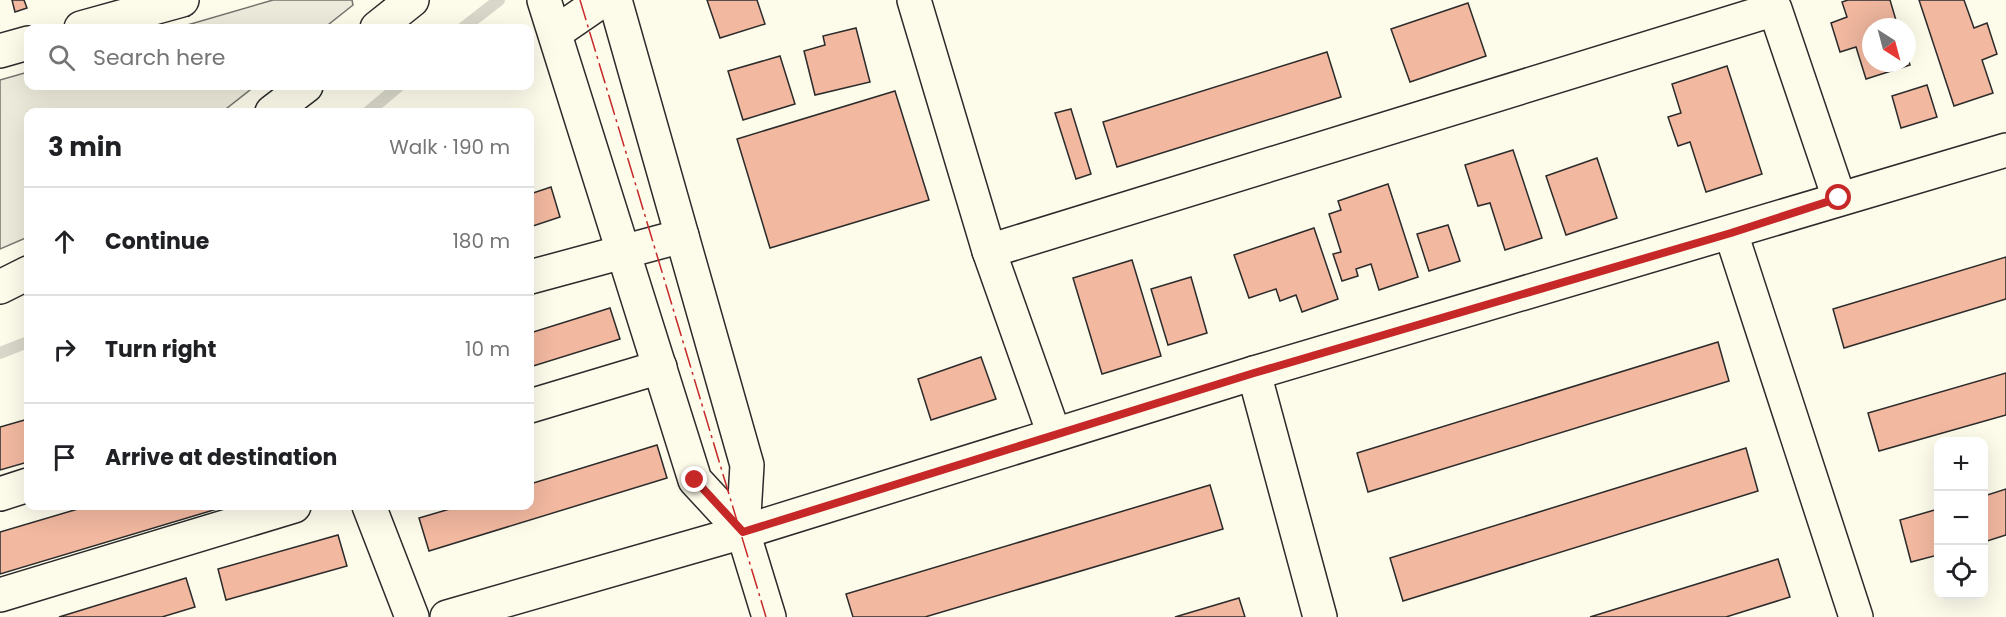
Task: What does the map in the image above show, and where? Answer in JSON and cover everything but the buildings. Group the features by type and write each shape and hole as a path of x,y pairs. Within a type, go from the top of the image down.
{"street":[{"path":"95,24 182,0"},
{"path":"382,24 412,0"},
{"path":"544,0 695,480 743,532"},
{"path":"555,33 603,0"},
{"path":"615,0 747,465 743,532 770,617"},
{"path":"914,0 989,251 1054,434"},
{"path":"989,251 1775,9 1839,198"},
{"path":"0,51 24,44"},
{"path":"277,108 301,90"},
{"path":"447,617 743,532 1254,373 2006,150"},
{"path":"1731,233 1856,617"},
{"path":"534,276 682,236"},
{"path":"0,287 24,275"},
{"path":"534,405 660,367"},
{"path":"1254,373 1320,617"},
{"path":"0,494 24,486"},
{"path":"0,595 281,510"},
{"path":"371,510 412,617"}],"shaded area":[{"path":"273,0 352,0 353,5 329,24 191,24"},
{"path":"24,73 24,90 250,90 227,108 24,108 24,239 0,249 0,80"}],"waterway":[{"path":"468,24 499,0"},
{"path":"373,108 394,90"},
{"path":"0,353 24,344"}],"power":[{"path":"580,0 766,617"}],"route":[{"path":"695,480 743,532 1254,373 1731,233 1839,198"}]}
